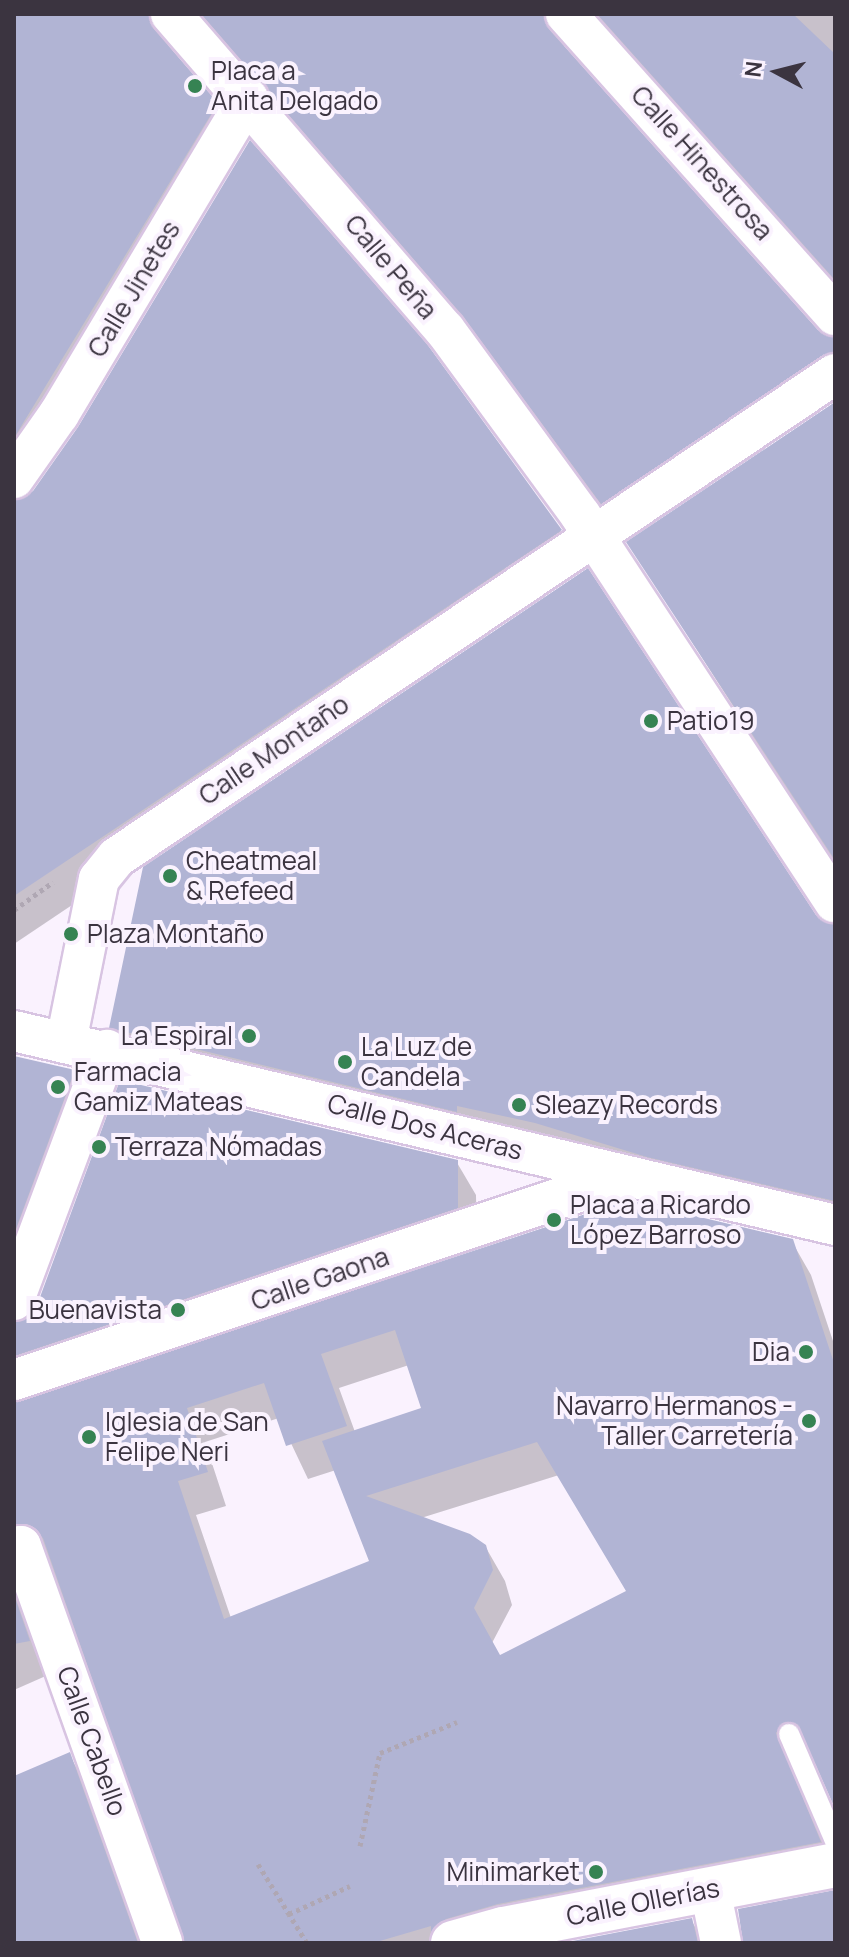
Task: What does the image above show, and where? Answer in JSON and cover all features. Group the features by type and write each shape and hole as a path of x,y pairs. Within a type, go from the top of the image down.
{"street":[{"name":"Calle Peña","path":"171,14 248,98 445,330 593,534 835,902"},
{"name":"Calle Hinestrosa","path":"566,14 835,315"},
{"name":"Calle Jinetes","path":"14,478 59,414 248,98"},
{"name":"Calle Montaño","path":"66,1042 99,879 117,857 835,374"},
{"name":"Calle Dos Aceras","path":"14,1031 107,1050 835,1225"},
{"path":"14,1300 107,1050"},
{"name":"Calle Gaona","path":"14,1380 626,1176"},
{"name":"Calle Cabello","path":"14,1548 21,1546 162,1943"},
{"name":"Calle Ollerías","path":"453,1943 835,1865"},
{"path":"710,1889 721,1943"}],"lane":[{"path":"789,1734 835,1841"}],"path":[{"path":"14,910 65,873"},
{"path":"360,1846 380,1753 457,1722"},
{"path":"258,1864 307,1943"},
{"path":"289,1914 350,1886"}],"building":[{"path":"14,14 149,14 154,29 218,103 14,438"},
{"path":"201,14 544,14 549,29 818,330 835,337 835,351 601,504 462,315"},
{"path":"597,14 793,14 835,54 835,280"},
{"path":"250,140 427,344 562,530 14,896 14,501 33,491 78,427"},
{"path":"835,402 835,860 626,542"},
{"path":"588,568 816,915 835,925 835,1201 647,1157 535,1123 457,1106 457,1112 109,1028 143,867"},
{"path":"14,1056 75,1070 14,1234"},
{"path":"120,1080 458,1160 458,1208 14,1356 14,1322 28,1318 36,1308"},
{"path":"628,1200 793,1239 835,1366 835,1808 797,1724 785,1722 776,1733 821,1842 498,1904 446,1919 431,1932 431,1926 373,1943 184,1943 43,1538 27,1524 14,1524 14,1402","holes":["395,1330 421,1408 322,1441 369,1561 224,1619 178,1481 208,1472 187,1408 264,1383 286,1446 347,1426 321,1354","537,1442 626,1591 500,1655 474,1608 493,1570 486,1545 470,1534 366,1496"]},
{"path":"14,1595 30,1641 14,1644"},
{"path":"70,1752 138,1943 14,1943 14,1776"},
{"path":"835,1890 835,1943 743,1943 738,1909"},
{"path":"692,1918 698,1943 562,1943"}],"place":[{"name":"Placa a Anita Delgado","path":"195,86"},
{"name":"Patio19","path":"651,721"},
{"name":"Cheatmeal & Refeed","path":"170,876"},
{"name":"Plaza Montaño","path":"71,934"},
{"name":"La Espiral","path":"249,1036"},
{"name":"La Luz de Candela","path":"345,1062"},
{"name":"Farmacia Gamiz Mateas","path":"58,1087"},
{"name":"Sleazy Records","path":"519,1105"},
{"name":"Terraza Nómadas","path":"99,1147"},
{"name":"Placa a Ricardo López Barroso","path":"554,1220"},
{"name":"Buenavista","path":"178,1310"},
{"name":"Dia","path":"806,1352"},
{"name":"Navarro Hermanos - Taller Carretería","path":"809,1421"},
{"name":"Iglesia de San Felipe Neri","path":"89,1437"},
{"name":"Minimarket","path":"596,1872"}]}
